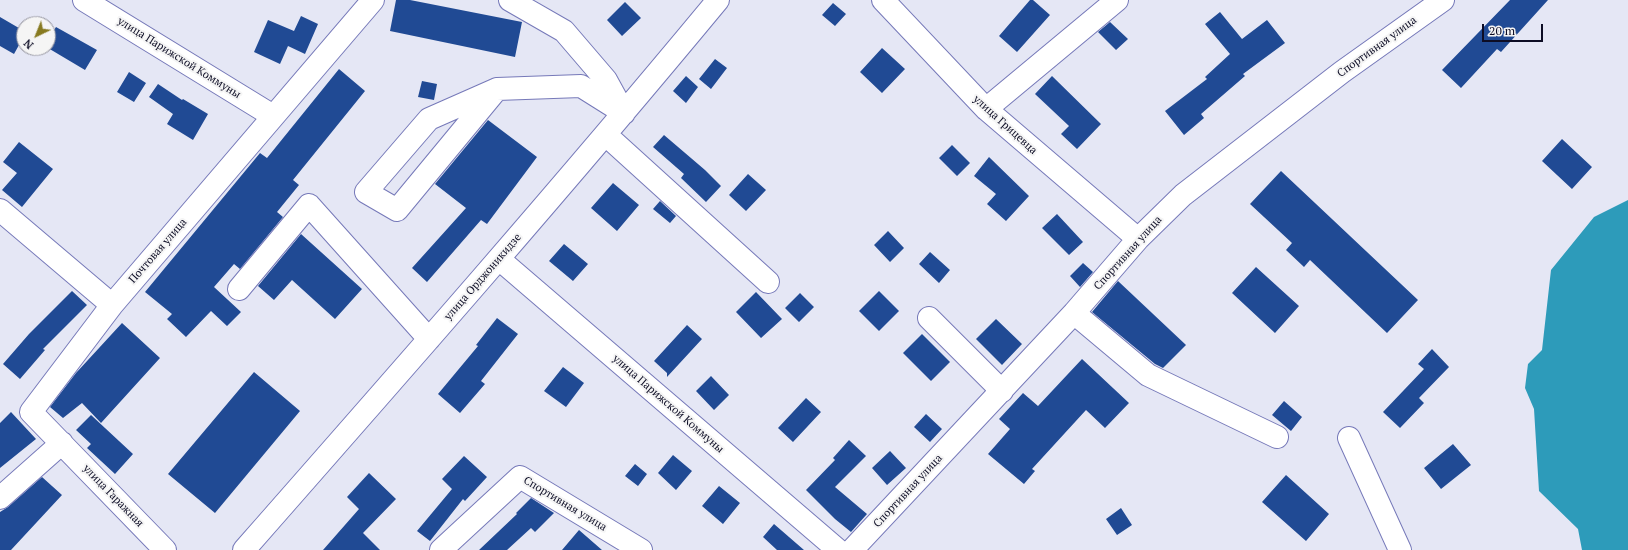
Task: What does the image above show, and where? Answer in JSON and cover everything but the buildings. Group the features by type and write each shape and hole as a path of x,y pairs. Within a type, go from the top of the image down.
{"street":[{"name":"улица Парижской Коммуны","path":"84,0 273,116"},
{"name":"Почтовая улица","path":"62,443 31,412 112,305 374,0"},
{"path":"510,0 564,31 606,80 624,113"},
{"name":"улица Орджоникидзе","path":"244,550 499,259 718,0"},
{"name":"улица Грицевца","path":"883,0 986,109 1138,239"},
{"path":"986,109 1117,0"},
{"name":"Спортивная улица","path":"852,550 1002,391 1138,239 1183,195 1435,2"},
{"path":"497,89 397,210 366,192 429,119 497,89 581,86 624,113"},
{"path":"606,134 768,282"},
{"path":"239,289 309,205 429,339"},
{"path":"0,210 112,305"},
{"name":"улица Парижской Коммуны","path":"499,259 838,550"},
{"path":"1074,312 1148,375 1277,437"},
{"path":"929,318 1002,391"},
{"path":"1349,438 1400,550"},
{"path":"0,498 62,443"},
{"name":"улица Гаражная","path":"62,443 165,550"},
{"name":"Спортивная улица","path":"441,550 520,477 641,550"}],"water":[{"path":"1628,200 1628,550 1582,550 1578,529 1539,491 1534,409 1525,388 1528,364 1542,350 1551,270 1594,217"}]}
